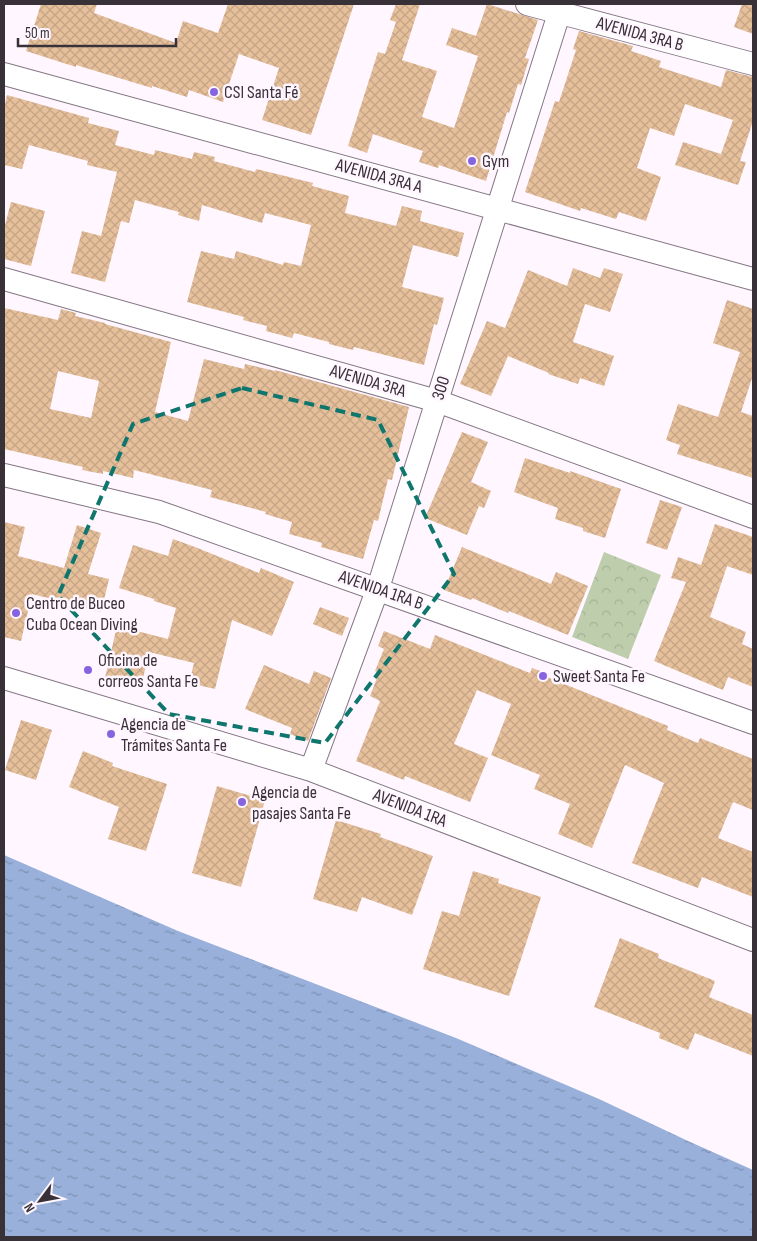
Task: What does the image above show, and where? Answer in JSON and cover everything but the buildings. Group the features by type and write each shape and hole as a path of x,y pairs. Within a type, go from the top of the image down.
{"street":[{"name":"AVENIDA 3RA B","path":"527,4 561,8 753,64"},
{"name":"300","path":"311,770 378,588 561,8"},
{"name":"AVENIDA 3RA A","path":"4,74 753,279"},
{"name":"AVENIDA 3RA","path":"4,279 438,401 753,517"},
{"name":"AVENIDA 1RA B","path":"4,476 159,512 378,588 753,723"},
{"name":"AVENIDA 1RA","path":"4,678 311,770 753,940"}],"highlighted area":[{"path":"242,388 378,420 454,574 325,743 169,714 58,596 133,424"}],"green space":[{"path":"604,552 661,575 628,659 572,637"}],"water":[{"path":"4,855 178,931 456,1038 599,1099 753,1170 753,1237 4,1237"}],"place":[{"name":"CSI Santa Fé","path":"214,92"},
{"name":"Gym","path":"472,161"},
{"name":"Centro de Buceo Cuba Ocean Diving","path":"16,613"},
{"name":"Oficina de correos Santa Fe","path":"88,670"},
{"name":"Sweet Santa Fe","path":"543,676"},
{"name":"Agencia de Trámites Santa Fe","path":"111,734"},
{"name":"Agencia de pasajes Santa Fe","path":"242,802"}]}
